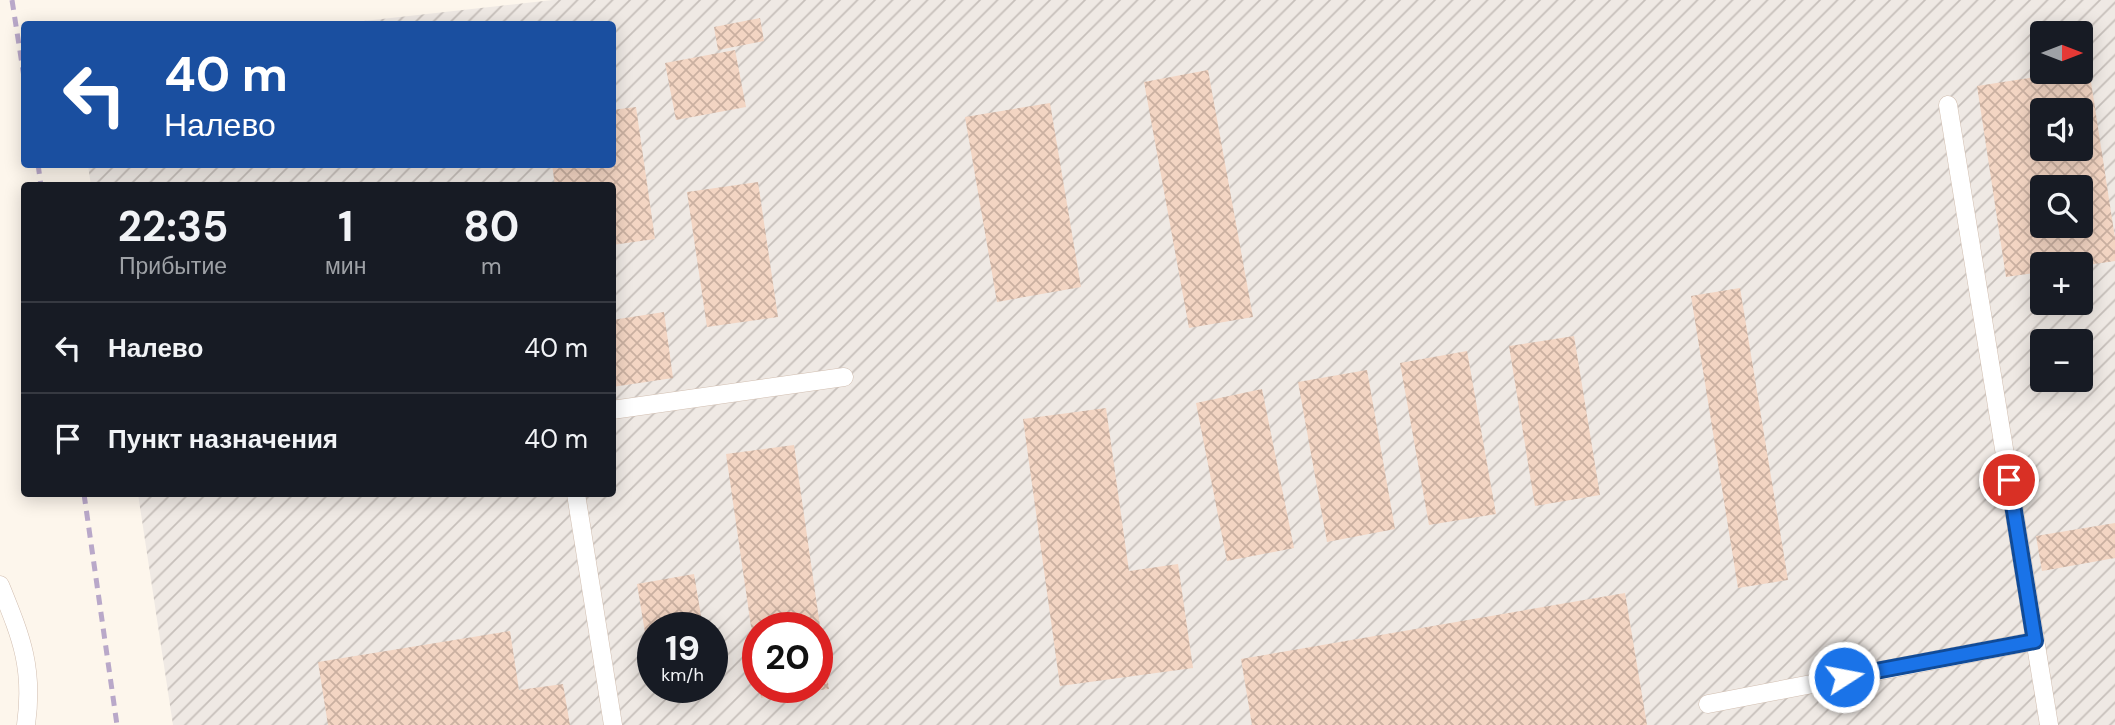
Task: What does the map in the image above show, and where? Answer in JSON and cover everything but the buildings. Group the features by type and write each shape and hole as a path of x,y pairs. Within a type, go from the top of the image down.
{"lane":[{"path":"1948,105 2049,725"},
{"path":"616,409 844,377"},
{"path":"576,497 613,725"},
{"path":"0,585 21,636 30,673 26,725"},
{"path":"1708,704 2035,641"}],"shaded area":[{"path":"553,0 2115,0 2115,725 173,725 138,497 616,497 616,182 90,182 88,168 616,168 616,21 364,21"}],"railway":[{"path":"12,0 21,58"},
{"path":"39,168 40,182"},
{"path":"84,497 117,725"}],"route":[{"path":"1844,677 2035,641 2009,480"}]}
